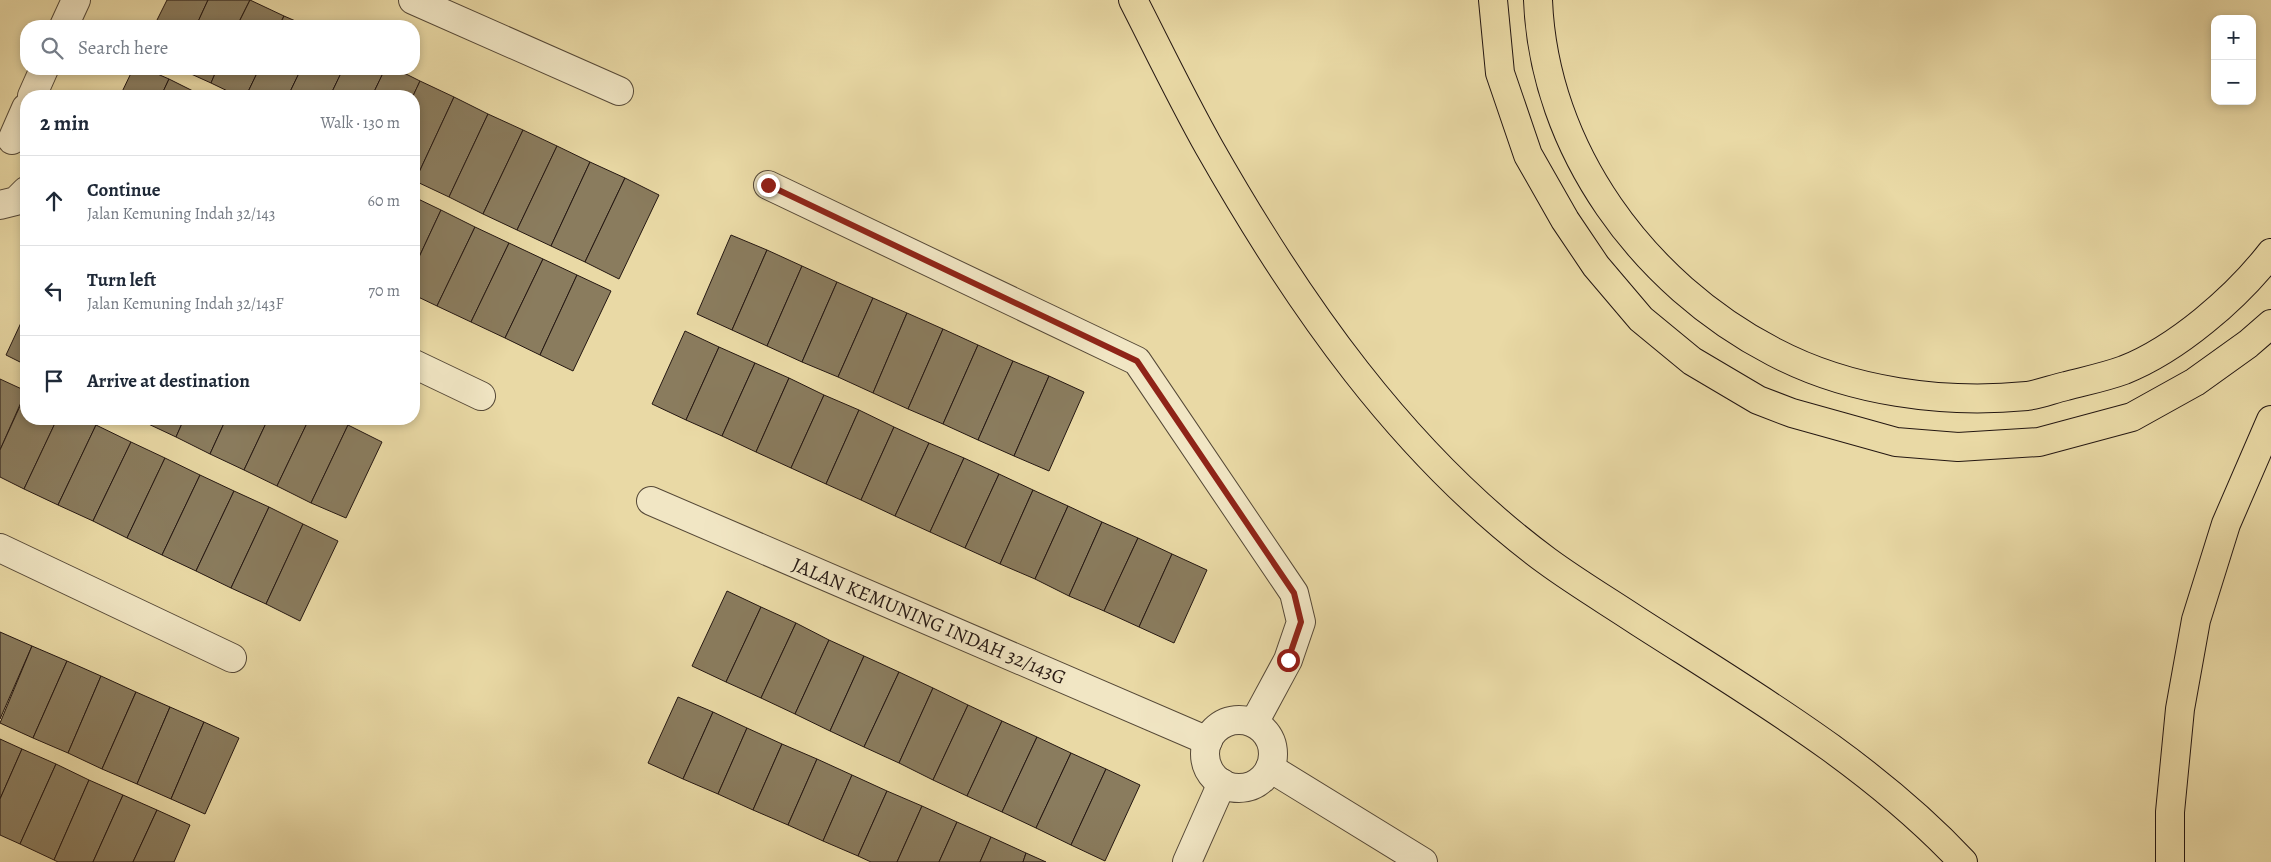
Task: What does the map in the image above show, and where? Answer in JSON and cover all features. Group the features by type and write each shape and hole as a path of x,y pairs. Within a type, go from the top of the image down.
{"highway":[{"path":"1133,0 1208,146 1290,282 1350,364 1418,445 1486,513 1548,562 1817,736 1923,820 1963,862"},
{"path":"1493,0 1500,73 1528,155 1565,220 1596,266 1641,319 1692,361 1758,400 1792,413 1896,442 1958,447 2038,442 2132,417 2194,382 2248,344 2271,324"},
{"path":"1538,0 1539,30 1553,94 1577,153 1598,193 1624,230 1651,260 1717,318 1775,353 1827,374 1874,387 1927,395 1978,399 2030,395 2124,370 2166,347 2235,294 2271,253"},
{"path":"2170,862 2170,812 2180,709 2196,620 2226,524 2271,420"}],"street":[{"path":"67,20 76,0"},
{"path":"413,0 619,91"},
{"path":"35,90 41,75"},
{"path":"13,143 20,124"},
{"path":"768,185 1137,361 1294,593 1301,622 1288,660 1254,723"},
{"path":"0,206 16,201 20,197"},
{"path":"420,367 481,396"},
{"name":"JALAN KEMUNING INDAH 32/143G","path":"651,501 1208,740"},
{"path":"0,548 232,658"},
{"path":"1233,720 1244,720 1254,723 1263,729 1272,748 1273,758 1270,768 1264,777 1255,784 1232,787 1222,783 1209,768 1206,750 1208,740 1222,724 1233,720"},
{"path":"1270,768 1423,862"},
{"path":"1187,862 1222,783"}],"building":[{"path":"167,0 208,0 199,20 157,20"},
{"path":"208,0 250,0 240,20 199,20"},
{"path":"250,0 284,16 282,20 240,20"},
{"path":"284,16 293,20 282,20"},
{"path":"130,75 160,75 169,79 164,90 123,90"},
{"path":"193,75 214,75 211,83"},
{"path":"214,75 256,75 249,90 226,90 211,83"},
{"path":"256,75 298,75 291,90 249,90"},
{"path":"298,75 340,75 333,90 291,90"},
{"path":"340,75 382,75 375,90 333,90"},
{"path":"382,75 408,75 420,81 416,90 375,90"},
{"path":"169,79 191,90 164,90"},
{"path":"420,81 454,97 420,170 420,90 416,90"},
{"path":"454,97 488,114 449,197 420,183 420,170"},
{"path":"488,114 523,130 483,214 449,197"},
{"path":"523,130 557,146 517,230 483,214"},
{"path":"557,146 590,162 551,246 517,230"},
{"path":"590,162 625,178 585,262 551,246"},
{"path":"625,178 659,195 619,279 585,262"},
{"path":"420,200 441,210 420,255"},
{"path":"441,210 475,227 437,306 420,298 420,255"},
{"path":"475,227 509,243 471,322 437,306"},
{"path":"731,235 767,250 732,330 697,314"},
{"path":"509,243 543,259 505,338 471,322"},
{"path":"767,250 802,266 767,346 732,330"},
{"path":"543,259 577,275 540,355 505,338"},
{"path":"802,266 837,282 802,362 767,346"},
{"path":"577,275 611,291 573,371 540,355"},
{"path":"837,282 873,298 838,377 802,362"},
{"path":"873,298 907,313 873,393 838,377"},
{"path":"907,313 943,329 908,409 873,393"},
{"path":"20,325 20,362 6,355"},
{"path":"943,329 978,345 943,424 908,409"},
{"path":"685,331 719,347 686,420 652,404"},
{"path":"978,345 1013,361 978,440 943,424"},
{"path":"719,347 755,363 722,436 686,420"},
{"path":"1013,361 1049,376 1014,456 978,440"},
{"path":"755,363 789,378 756,452 722,436"},
{"path":"1049,376 1084,392 1049,471 1014,456"},
{"path":"789,378 824,395 791,468 756,452"},
{"path":"0,379 20,388 20,405 0,450"},
{"path":"824,395 859,410 826,484 791,468"},
{"path":"20,406 20,425 54,425 24,489 0,477 0,450"},
{"path":"859,410 894,427 861,500 826,484"},
{"path":"54,425 96,425 58,505 24,489"},
{"path":"96,425 131,442 93,521 58,505"},
{"path":"150,425 181,425 176,437"},
{"path":"181,425 223,425 210,454 176,437"},
{"path":"223,425 265,425 244,470 210,454"},
{"path":"265,425 306,425 277,486 244,470"},
{"path":"306,425 348,425 311,503 277,486"},
{"path":"348,425 382,442 346,518 311,503"},
{"path":"894,427 929,443 895,516 861,500"},
{"path":"131,442 165,458 127,538 93,521"},
{"path":"929,443 964,458 930,532 895,516"},
{"path":"165,458 200,475 162,555 127,538"},
{"path":"964,458 999,474 965,548 930,532"},
{"path":"999,474 1033,490 1000,564 965,548"},
{"path":"200,475 234,491 196,571 162,555"},
{"path":"1033,490 1068,506 1035,579 1000,564"},
{"path":"234,491 269,507 231,588 196,571"},
{"path":"1068,506 1102,522 1069,596 1035,579"},
{"path":"269,507 303,524 266,604 231,588"},
{"path":"1102,522 1138,538 1104,611 1069,596"},
{"path":"303,524 338,541 300,621 266,604"},
{"path":"1138,538 1172,554 1139,627 1104,611"},
{"path":"1172,554 1207,570 1174,643 1139,627"},
{"path":"727,591 761,607 726,682 692,666"},
{"path":"761,607 796,623 761,698 726,682"},
{"path":"796,623 829,640 795,714 761,698"},
{"path":"0,632 32,646 0,719"},
{"path":"829,640 864,656 830,731 795,714"},
{"path":"32,646 67,661 33,738 0,723"},
{"path":"864,656 899,672 864,747 830,731"},
{"path":"67,661 101,676 68,753 33,738"},
{"path":"899,672 933,688 899,763 864,747"},
{"path":"101,676 136,692 102,769 68,753"},
{"path":"933,688 968,705 933,780 899,763"},
{"path":"136,692 170,707 137,784 102,769"},
{"path":"678,697 713,712 683,779 648,763"},
{"path":"968,705 1002,721 967,796 933,780"},
{"path":"170,707 204,722 171,799 137,784"},
{"path":"713,712 747,728 718,794 683,779"},
{"path":"1002,721 1037,737 1002,812 967,796"},
{"path":"204,722 239,738 205,814 171,799"},
{"path":"747,728 782,744 753,810 718,794"},
{"path":"1037,737 1071,753 1036,828 1002,812"},
{"path":"0,739 22,749 0,799"},
{"path":"782,744 817,759 788,825 753,810"},
{"path":"22,749 56,764 20,844 0,835 0,799"},
{"path":"1071,753 1106,769 1071,845 1036,828"},
{"path":"817,759 852,775 823,841 788,825"},
{"path":"56,764 89,780 54,860 20,844"},
{"path":"1106,769 1140,785 1105,861 1071,845"},
{"path":"852,775 887,791 858,856 823,841"},
{"path":"89,780 123,795 93,862 58,862 54,860"},
{"path":"887,791 922,806 897,862 871,862 858,856"},
{"path":"123,795 157,810 133,862 93,862"},
{"path":"922,806 957,822 939,862 897,862"},
{"path":"157,810 190,825 174,862 133,862"},
{"path":"957,822 991,837 980,862 939,862"},
{"path":"991,837 1026,853 1023,862 980,862"},
{"path":"1026,853 1046,862 1023,862"}],"route":[{"path":"768,185 1137,361 1294,593 1301,622 1288,660"}]}
